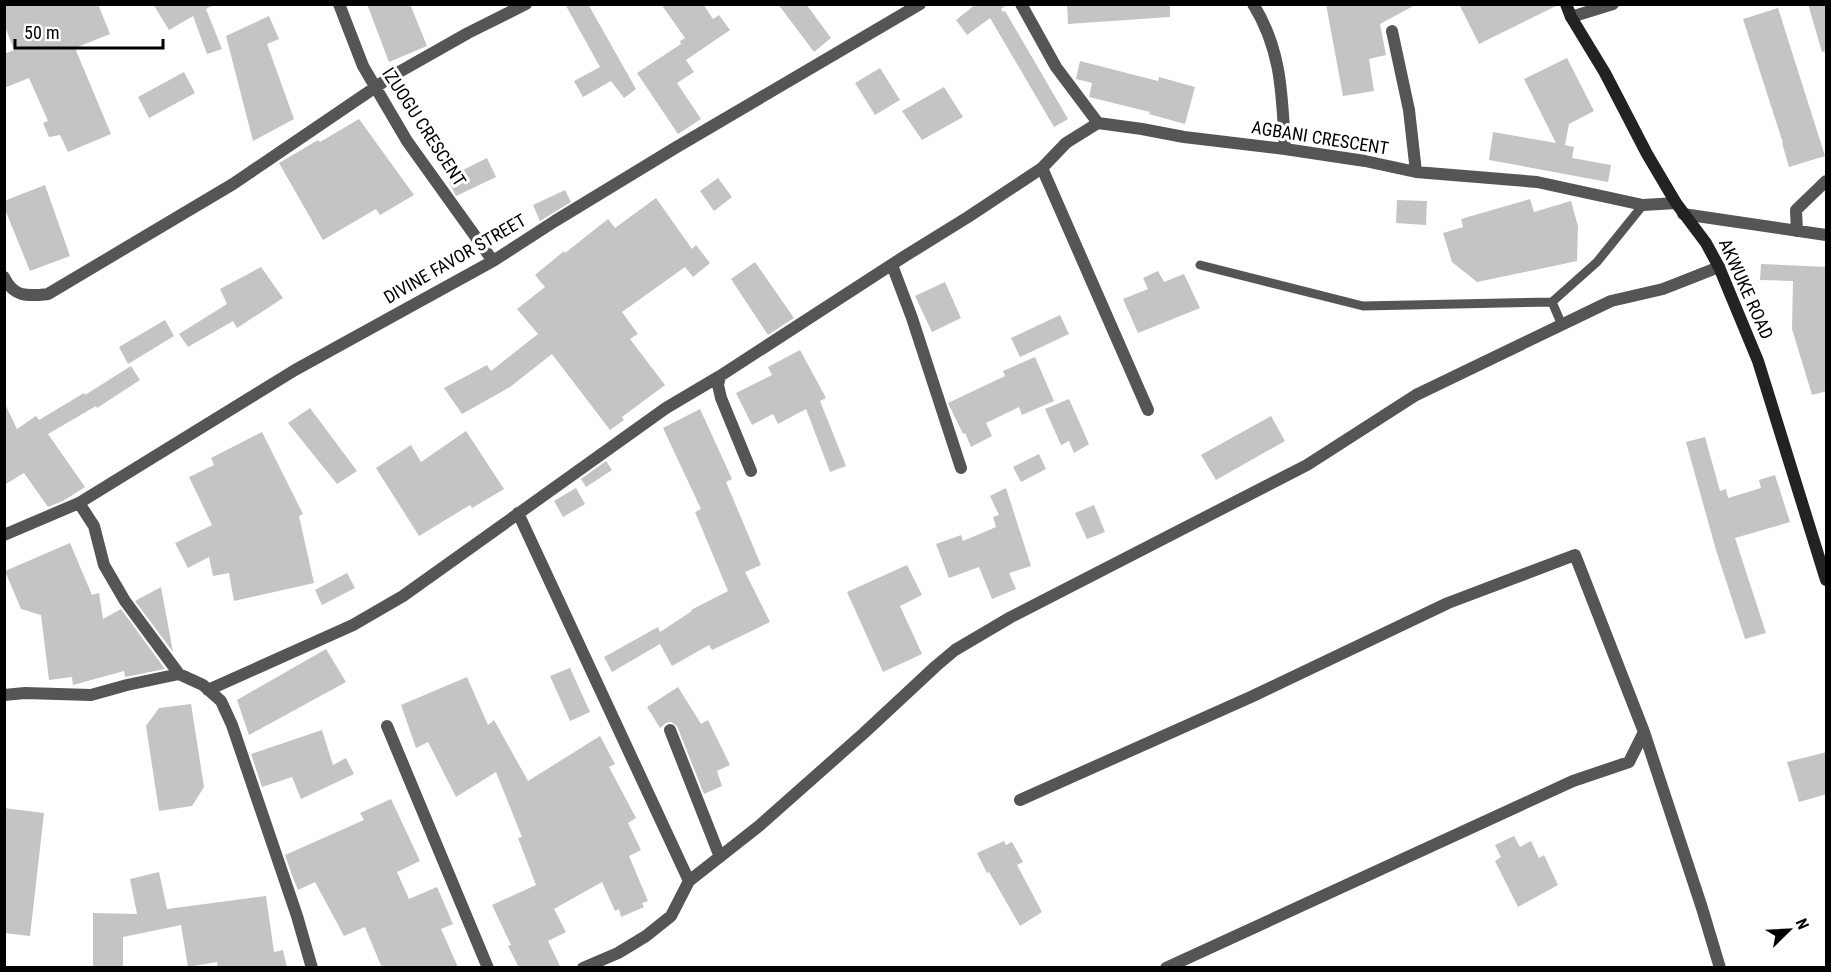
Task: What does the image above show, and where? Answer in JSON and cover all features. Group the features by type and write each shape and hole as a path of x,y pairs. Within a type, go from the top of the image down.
{"main road":[{"name":"AKWUKE ROAD","path":"1566,4 1647,154 1680,208 1706,243 1719,267 1758,361 1827,580"}],"street":[{"name":"IZUOGU CRESCENT","path":"339,4 363,66 406,141 493,261"},
{"path":"4,277 8,285 28,296 48,294 234,184 375,87 468,33 526,4"},
{"name":"DIVINE FAVOR STREET","path":"4,535 79,503 296,370 493,261 615,184 920,4"},
{"path":"208,690 353,625 403,596 666,408 968,218 1042,168 1066,143 1098,123 1056,67 1021,4"},
{"path":"1253,4 1263,20 1277,57 1285,149"},
{"path":"1571,17 1613,4"},
{"path":"1392,31 1409,110 1416,172"},
{"name":"AGBANI CRESCENT","path":"1098,123 1365,161 1416,172 1537,182 1643,206 1680,208 1827,235"},
{"path":"1042,168 1148,410"},
{"path":"1797,231 1796,210 1827,181"},
{"path":"892,265 912,318 961,468"},
{"path":"583,968 618,953 671,916 689,881 759,826 955,650 1011,617 1307,465 1416,395 1611,301 1663,289 1719,267"},
{"path":"720,376 718,385 721,398 751,471"},
{"path":"79,503 94,526 104,565 124,601 179,674 203,685 221,701 232,725 297,916 312,968"},
{"path":"518,513 689,881"},
{"path":"1020,800 1253,696 1448,603 1575,555 1644,732 1720,968"},
{"path":"4,695 25,693 92,695 179,674"},
{"path":"387,726 488,968"},
{"path":"670,730 720,857"},
{"path":"1166,968 1573,781 1629,762 1644,732"}],"lane":[{"path":"1200,265 1362,306 1552,302 1597,262 1643,206"},
{"path":"1552,302 1562,325"}],"building":[{"path":"4,4 98,4 110,34 75,48 111,134 68,152 60,135 49,137 43,123 48,121 29,78 4,88 4,54 14,50 4,24"},
{"path":"153,4 215,4 206,9 222,49 207,54 193,16 169,30"},
{"path":"367,4 410,4 427,46 389,62"},
{"path":"565,4 588,4 636,89 624,98 611,81 583,97 574,81 600,67"},
{"path":"661,4 703,4 713,19 719,15 730,30 686,60 694,72 677,83 701,119 678,134 637,73 681,44 680,41 685,38"},
{"path":"778,4 806,4 831,38 814,52"},
{"path":"976,4 1008,4 1001,9 1005,11 1068,119 1054,127 990,18 967,35 956,20"},
{"path":"1067,4 1170,4 1170,17 1068,24"},
{"path":"1326,4 1417,4 1380,24 1386,55 1369,59 1374,91 1343,96"},
{"path":"1459,4 1558,4 1558,5 1479,44"},
{"path":"1808,4 1827,4 1827,51 1822,52"},
{"path":"1778,8 1825,156 1789,167 1743,19"},
{"path":"269,16 279,39 267,44 294,119 253,141 226,36"},
{"path":"1567,58 1594,111 1569,124 1565,145 1574,147 1572,158 1611,165 1608,182 1489,160 1493,132 1556,143 1524,79"},
{"path":"1080,61 1158,81 1159,77 1195,87 1185,124 1149,114 1150,112 1089,97 1092,83 1076,79"},
{"path":"880,68 900,100 875,115 855,83"},
{"path":"184,72 195,93 149,118 138,97"},
{"path":"944,87 963,117 922,140 902,111"},
{"path":"359,119 414,195 380,215 376,209 323,240 279,163"},
{"path":"487,158 496,177 456,196 447,178"},
{"path":"718,178 732,197 714,211 700,191"},
{"path":"45,185 70,256 30,271 4,207 4,201"},
{"path":"565,190 571,202 540,221 533,205"},
{"path":"656,198 692,249 696,245 710,263 693,277 685,267 622,312 638,334 630,339 665,385 622,417 624,420 610,430 552,354 510,387 462,414 444,388 487,365 491,371 538,334 517,309 545,287 535,275 608,219 615,228"},
{"path":"1530,199 1534,212 1571,201 1578,226 1577,261 1477,282 1452,262 1443,233 1463,227 1461,219"},
{"path":"1397,200 1427,201 1426,225 1396,223"},
{"path":"755,262 794,318 768,335 731,279"},
{"path":"1761,264 1827,267 1827,391 1812,395 1792,329 1793,281 1760,280"},
{"path":"261,267 283,298 237,328 233,321 188,347 179,334 227,304 220,289"},
{"path":"1158,271 1164,282 1184,274 1200,308 1138,333 1123,299 1148,289 1143,278"},
{"path":"945,282 961,318 932,332 915,296"},
{"path":"1060,315 1069,334 1020,357 1011,338"},
{"path":"165,320 174,336 128,364 119,347"},
{"path":"800,350 826,398 820,401 846,466 830,472 806,409 778,424 773,414 752,425 736,393 772,375 768,367"},
{"path":"1035,357 1054,401 1022,415 1019,407 986,423 992,436 971,447 948,403 1005,376 1003,371"},
{"path":"131,366 140,380 97,408 96,406 48,434 85,487 63,501 48,507 24,473 4,485 4,402 17,429 36,416 39,420 84,393 85,395"},
{"path":"1069,399 1089,444 1074,453 1069,441 1061,445 1045,409"},
{"path":"310,408 357,471 337,484 288,423"},
{"path":"700,409 732,479 726,482 761,565 745,572 770,622 712,650 709,645 672,666 660,644 612,672 604,657 658,627 660,632 691,610 728,591 695,512 701,509 663,428"},
{"path":"1271,416 1285,441 1216,480 1201,455"},
{"path":"466,431 504,489 472,508 470,505 419,536 376,468 411,445 421,462"},
{"path":"262,432 303,514 299,516 314,583 234,601 229,573 213,576 209,557 188,568 175,543 212,525 189,477 214,465 211,458"},
{"path":"1705,437 1720,491 1726,489 1728,498 1761,488 1759,480 1775,475 1790,522 1735,538 1766,633 1745,639 1716,550 1686,442"},
{"path":"1039,454 1046,469 1021,482 1013,467"},
{"path":"606,461 612,470 586,487 581,479"},
{"path":"576,488 585,504 563,517 554,501"},
{"path":"1006,488 1031,566 1009,573 1016,589 992,599 979,567 949,578 936,544 961,535 963,541 996,527 993,517 999,515 990,496"},
{"path":"1094,505 1105,532 1087,539 1075,513"},
{"path":"70,543 92,595 99,593 103,619 121,609 165,669 125,677 124,671 73,685 72,677 49,680 41,615 21,609 5,571"},
{"path":"907,565 922,595 900,606 922,654 883,672 847,592"},
{"path":"347,573 355,588 322,605 315,590"},
{"path":"161,587 173,652 135,601"},
{"path":"326,649 346,682 249,735 237,700"},
{"path":"570,668 590,712 570,721 550,676"},
{"path":"467,677 488,725 494,720 528,781 600,736 615,764 609,767 636,818 628,823 641,850 629,856 648,901 642,903 644,907 621,917 619,909 615,911 602,882 554,909 566,932 548,941 561,968 519,968 492,905 536,885 518,838 522,837 496,772 456,797 428,742 416,748 401,705"},
{"path":"678,687 701,724 708,720 730,765 717,771 722,786 704,794 677,726 671,722 660,728 647,707"},
{"path":"191,704 204,787 192,806 159,811 146,726 159,708"},
{"path":"322,730 333,765 346,758 354,774 301,799 292,777 262,787 251,754"},
{"path":"1827,752 1827,794 1799,802 1787,762"},
{"path":"391,799 420,861 397,872 409,899 437,887 453,924 441,929 458,967 382,968 365,927 344,936 315,882 298,890 293,878 285,855 364,820 360,813"},
{"path":"4,808 44,813 30,936 4,933"},
{"path":"1514,836 1520,847 1531,841 1539,858 1544,855 1558,885 1518,907 1495,861 1501,857 1495,845"},
{"path":"1004,841 1006,845 1012,842 1023,862 1017,865 1042,912 1020,926 977,853"},
{"path":"159,872 167,909 266,896 274,952 283,950 287,968 218,968 217,962 188,967 181,925 123,937 123,968 93,968 93,913 137,914 130,879"}]}
